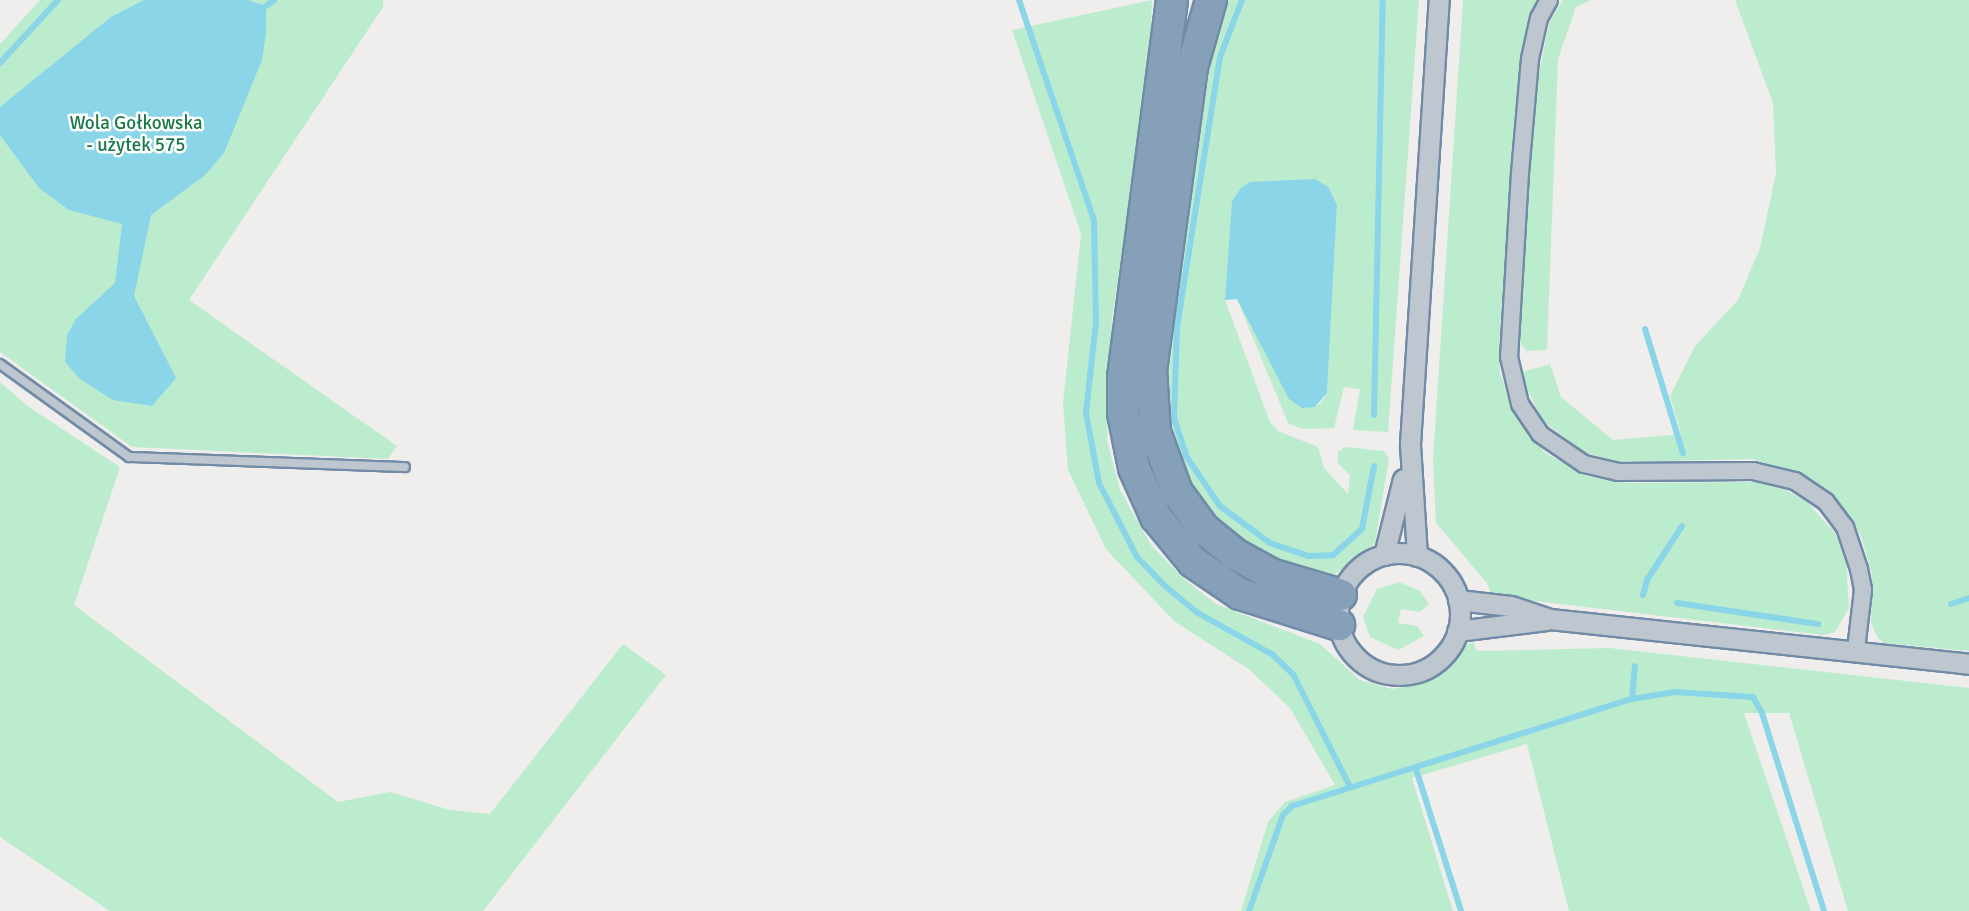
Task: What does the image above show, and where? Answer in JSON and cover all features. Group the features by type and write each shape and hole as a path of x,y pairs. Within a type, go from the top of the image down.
{"highway":[{"path":"1172,0 1123,377 1123,413 1134,468 1156,517 1174,543 1201,569 1240,594 1270,607 1339,625"},
{"path":"1211,0 1192,67 1151,369 1155,432 1177,492 1204,529 1235,554 1271,574 1341,595"}],"street":[{"path":"1417,556 1410,444 1439,0"},
{"path":"1549,0 1539,18 1530,59 1520,173 1509,357 1520,404 1540,434 1584,464 1618,472 1753,471 1795,481 1819,497 1844,527 1859,569 1863,590 1856,650"},
{"path":"1384,555 1410,444"},
{"path":"1384,555 1417,556 1441,571 1458,600 1457,631 1440,659 1421,671 1400,675 1378,671 1359,660 1339,625 1341,595 1357,570 1384,555"},
{"path":"1458,600 1511,606 1550,619 1969,664"},
{"path":"1457,631 1550,619"}],"lane":[{"path":"0,364 129,457 405,467"}],"green space":[{"name":"Wola Gołkowska - użytek 575","path":"40,0 383,0 383,7 189,300 397,446 388,459 132,447 0,352 0,44"},
{"path":"1152,0 1148,95 1112,318 1107,441 1120,490 1151,545 1184,579 1216,604 1320,644 1360,680 1392,689 1419,684 1442,669 1459,648 1473,642 1477,651 1609,648 1969,688 1969,911 1848,911 1789,713 1744,713 1811,911 1569,911 1527,744 1412,778 1453,911 1241,911 1268,822 1285,802 1335,785 1290,708 1250,670 1174,621 1106,549 1068,470 1063,403 1081,234 1012,30"},
{"path":"1223,0 1419,0 1388,432 1353,430 1360,389 1344,387 1334,428 1303,429 1288,423 1237,299 1315,407 1321,403 1327,393 1337,205 1225,300 1270,422 1278,431 1318,447 1324,468 1348,494 1350,475 1338,463 1338,452 1345,447 1384,451 1389,458 1375,543 1330,578 1294,575 1212,524 1173,468 1160,372 1201,70"},
{"path":"1463,0 1537,0 1521,49 1499,342 1500,372 1512,410 1544,452 1585,476 1629,483 1756,482 1786,490 1807,502 1835,533 1846,559 1849,608 1835,632 1823,635 1492,596 1487,583 1436,523 1433,459"},
{"path":"1563,0 1591,0 1576,7 1558,59 1547,350 1527,351 1521,345 1519,307 1534,99 1549,23"},
{"path":"1735,0 1969,0 1969,651 1884,643 1877,637 1871,622 1872,574 1861,536 1842,506 1808,477 1753,459 1622,462 1585,453 1543,421 1526,387 1522,372 1550,364 1561,397 1613,440 1681,434 1670,396 1695,346 1738,300 1760,248 1776,173 1773,103"},
{"path":"0,382 29,407 120,467 74,605 338,802 390,792 450,810 490,814 623,644 666,675 483,911 110,911 0,837"},
{"path":"1399,582 1420,591 1429,604 1420,612 1401,609 1398,623 1417,626 1424,636 1398,650 1370,637 1363,617 1377,589"}],"water":[{"path":"144,0 248,0 266,6 262,60 224,153 205,175 151,215 134,296 176,378 152,406 113,400 80,379 65,362 67,335 76,319 115,283 122,224 69,210 39,188 0,135 0,107 111,17"},
{"path":"1315,179 1328,187 1337,205 1327,393 1315,407 1302,408 1289,399 1237,299 1225,300 1232,201 1241,188 1250,182"}],"waterway":[{"path":"0,63 58,0"},
{"path":"266,6 274,0"},
{"path":"1019,0 1094,220 1096,322 1086,413 1099,483 1137,557 1165,586 1198,613 1273,655 1293,674 1350,787"},
{"path":"1242,0 1220,57 1177,327 1174,418 1186,456 1220,506 1270,543 1308,556 1333,555 1362,529 1374,466"},
{"path":"1374,415 1383,0"},
{"path":"1645,329 1683,453"},
{"path":"1643,595 1647,580 1682,526"},
{"path":"1951,604 1969,598"},
{"path":"1677,603 1818,624"},
{"path":"1632,699 1635,666"},
{"path":"1249,911 1283,815 1292,806 1632,699 1675,692 1753,697 1762,713 1824,911"},
{"path":"1416,769 1461,911"}]}
